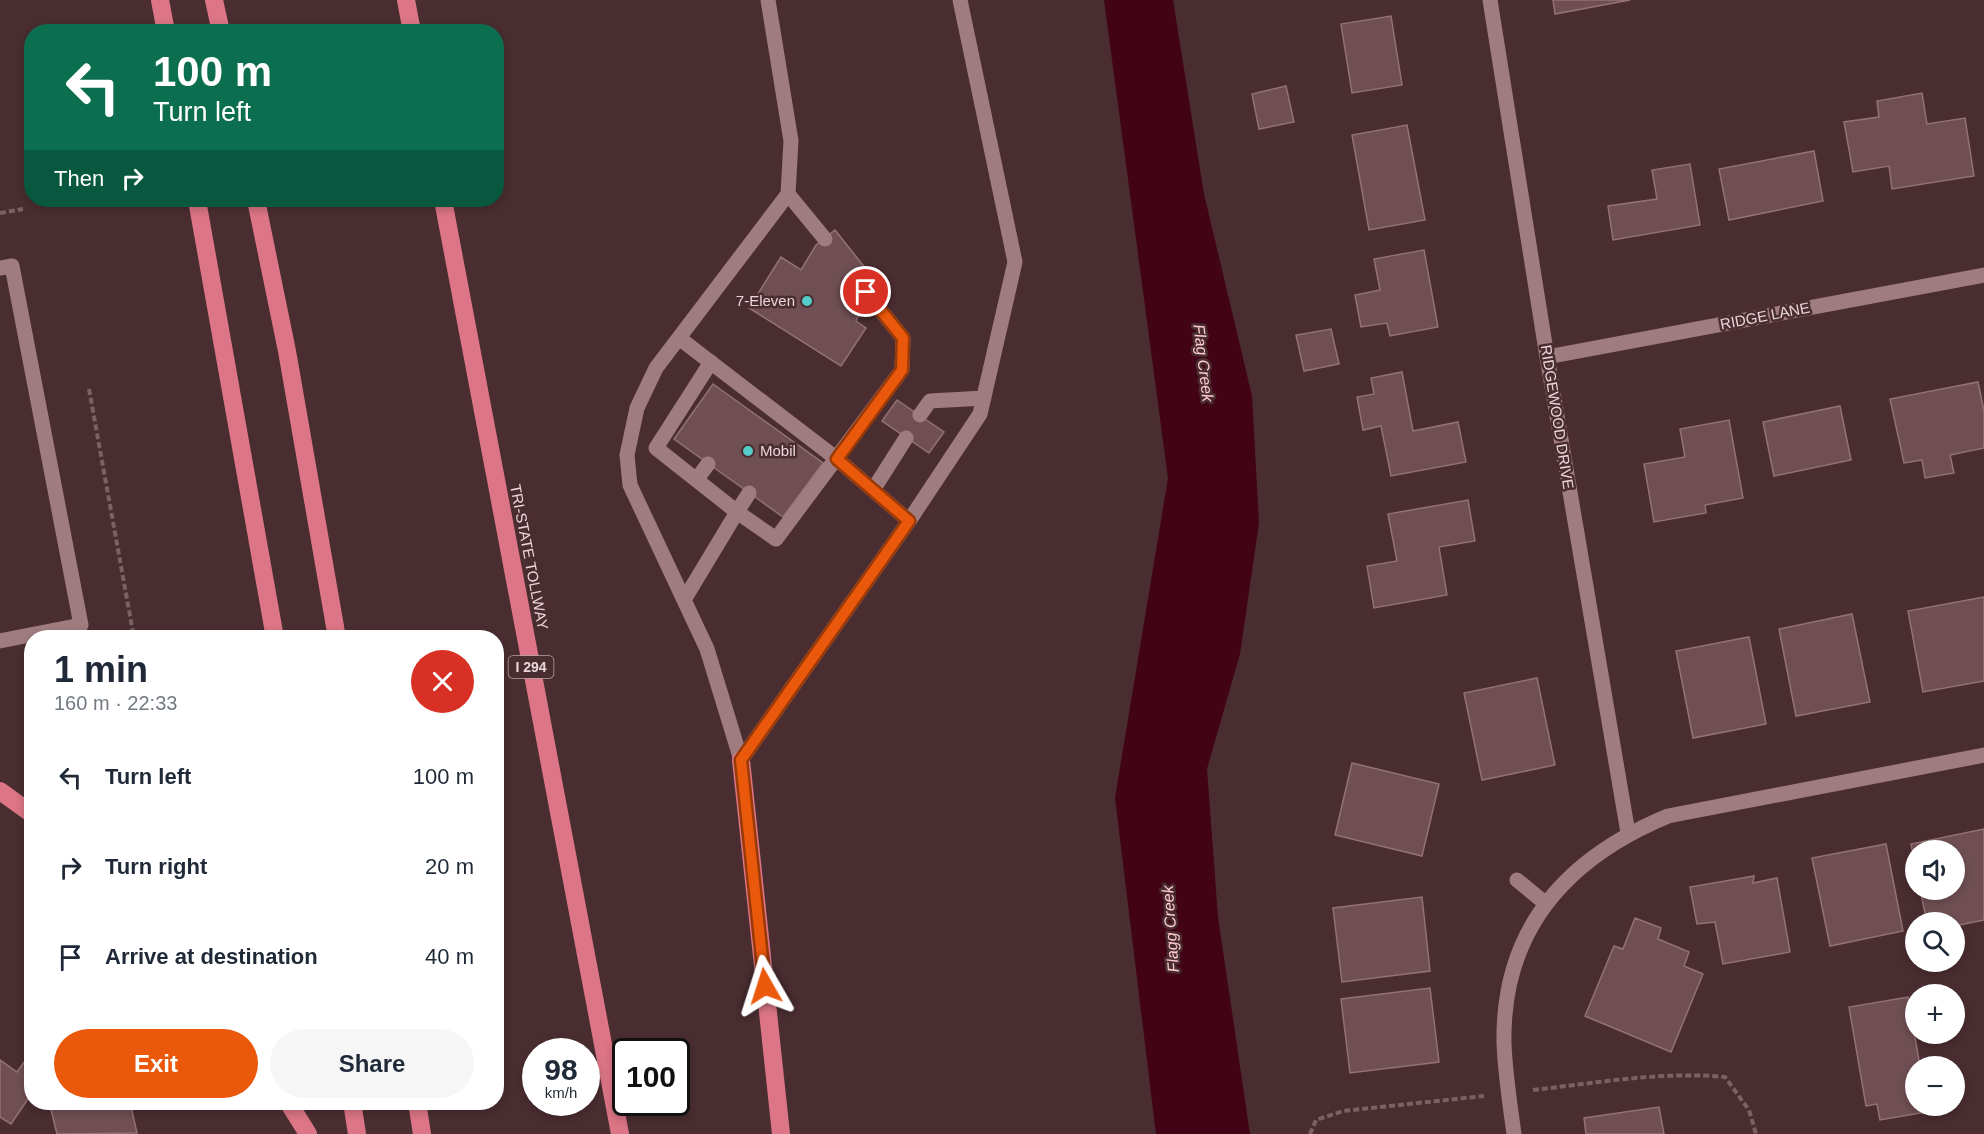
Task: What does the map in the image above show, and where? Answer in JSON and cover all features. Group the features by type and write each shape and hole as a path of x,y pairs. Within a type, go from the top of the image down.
{"highway":[{"path":"160,0 164,24"},
{"path":"214,0 218,24"},
{"path":"406,0 410,24"},
{"path":"198,207 274,630"},
{"path":"257,207 287,351 336,630"},
{"name":"TRI-STATE TOLLWAY","path":"444,207 620,1134"},
{"path":"741,760 781,1134"},
{"path":"0,791 24,808"},
{"path":"293,1110 308,1134"},
{"path":"353,1110 357,1134"},
{"path":"418,1110 422,1134"}],"street":[{"path":"741,760 707,649 630,485 627,454 633,422 644,391 656,368 788,194 791,141 768,0"},
{"path":"741,760 909,521 980,414 1015,262 960,0"},
{"name":"RIDGEWOOD DRIVE","path":"1490,0 1547,357 1628,833"},
{"path":"788,194 825,239"},
{"path":"0,268 12,266 81,625 56,630"},
{"name":"RIDGE LANE","path":"1547,357 1984,275"},
{"path":"711,363 656,448 737,512 776,539 902,370 903,338 866,292"},
{"path":"679,338 711,363 751,402 790,431 837,459 909,521"},
{"path":"920,415 930,401 984,399"},
{"path":"873,490 906,438"},
{"path":"697,479 708,464"},
{"path":"684,600 749,493"},
{"path":"0,641 24,636"},
{"path":"1514,1134 1504,1043 1507,998 1522,945 1545,903 1575,871 1628,833 1668,816 1984,755"},
{"path":"1517,880 1545,903"}],"path":[{"path":"0,213 23,209"},
{"path":"89,389 134,630"},
{"path":"1310,1134 1316,1120 1343,1111 1700,1074 1725,1077 1749,1110 1756,1134"}],"water":[{"path":"1104,0 1173,0 1204,194 1252,396 1259,523 1240,654 1207,769 1218,917 1250,1134 1156,1134 1115,798 1168,478"}],"building":[{"path":"1553,0 1630,0 1555,14"},
{"path":"1391,16 1402,85 1352,93 1341,24"},
{"path":"1286,86 1294,122 1259,129 1252,94"},
{"path":"1922,93 1927,124 1965,118 1974,176 1892,189 1889,166 1853,172 1844,122 1879,117 1877,101"},
{"path":"1407,125 1425,220 1369,230 1352,135"},
{"path":"1814,151 1823,201 1729,220 1719,169"},
{"path":"1690,164 1700,225 1613,240 1608,206 1657,199 1652,170"},
{"name":"7-Eleven","path":"835,230 877,283 859,298 865,305 856,321 866,328 841,366 749,308 781,257 801,270 816,245"},
{"path":"1424,250 1438,327 1390,336 1387,323 1361,327 1355,295 1380,290 1374,259"},
{"path":"1331,329 1339,364 1304,371 1296,335"},
{"path":"1402,372 1413,431 1458,422 1466,462 1391,476 1381,426 1363,430 1357,397 1374,394 1371,378"},
{"path":"1978,382 1984,411 1984,448 1950,455 1954,473 1925,478 1922,460 1904,463 1890,399"},
{"name":"Mobil","path":"713,384 823,463 783,517 674,439"},
{"path":"897,400 944,432 929,453 882,421"},
{"path":"1840,406 1851,460 1774,476 1763,422"},
{"path":"1729,420 1743,498 1705,505 1706,513 1654,522 1644,464 1685,457 1680,429"},
{"path":"1468,500 1475,541 1439,547 1447,595 1374,608 1367,566 1397,561 1388,514"},
{"path":"1984,597 1984,681 1923,692 1908,611"},
{"path":"1852,614 1870,702 1796,716 1779,629"},
{"path":"1749,637 1766,724 1693,738 1676,651"},
{"path":"1537,678 1555,765 1482,780 1464,693"},
{"path":"1352,763 1439,784 1422,856 1335,835"},
{"path":"1984,829 1984,920 1965,924 1965,912 1925,912 1922,900 1965,900 1965,840 1930,840"},
{"path":"1886,844 1903,931 1830,946 1812,858"},
{"path":"1754,876 1753,883 1777,878 1790,952 1723,964 1715,922 1697,924 1690,887"},
{"path":"1422,897 1430,971 1342,982 1333,908"},
{"path":"1635,918 1661,928 1658,939 1689,952 1684,966 1703,974 1671,1052 1585,1016 1614,946 1623,949"},
{"path":"1430,988 1439,1062 1350,1073 1341,999"},
{"path":"1905,998 1905,1044 1916,1044 1918,1056 1905,1056 1905,1116 1880,1120 1877,1104 1866,1106 1849,1007"},
{"path":"0,1060 17,1072 24,1062 24,1105 11,1124 0,1117"},
{"path":"1659,1107 1664,1134 1586,1134 1584,1118"},
{"path":"51,1110 132,1110 137,1133 57,1134"}],"place":[{"name":"7-Eleven","path":"807,301"},
{"name":"Mobil","path":"748,451"}],"route":[{"path":"765,986 741,760 909,521 837,459 902,370 903,338 866,292"}],"water label":[{"name":"Flag Creek","path":"1204,363"},
{"name":"Flagg Creek","path":"1170,929"}]}
